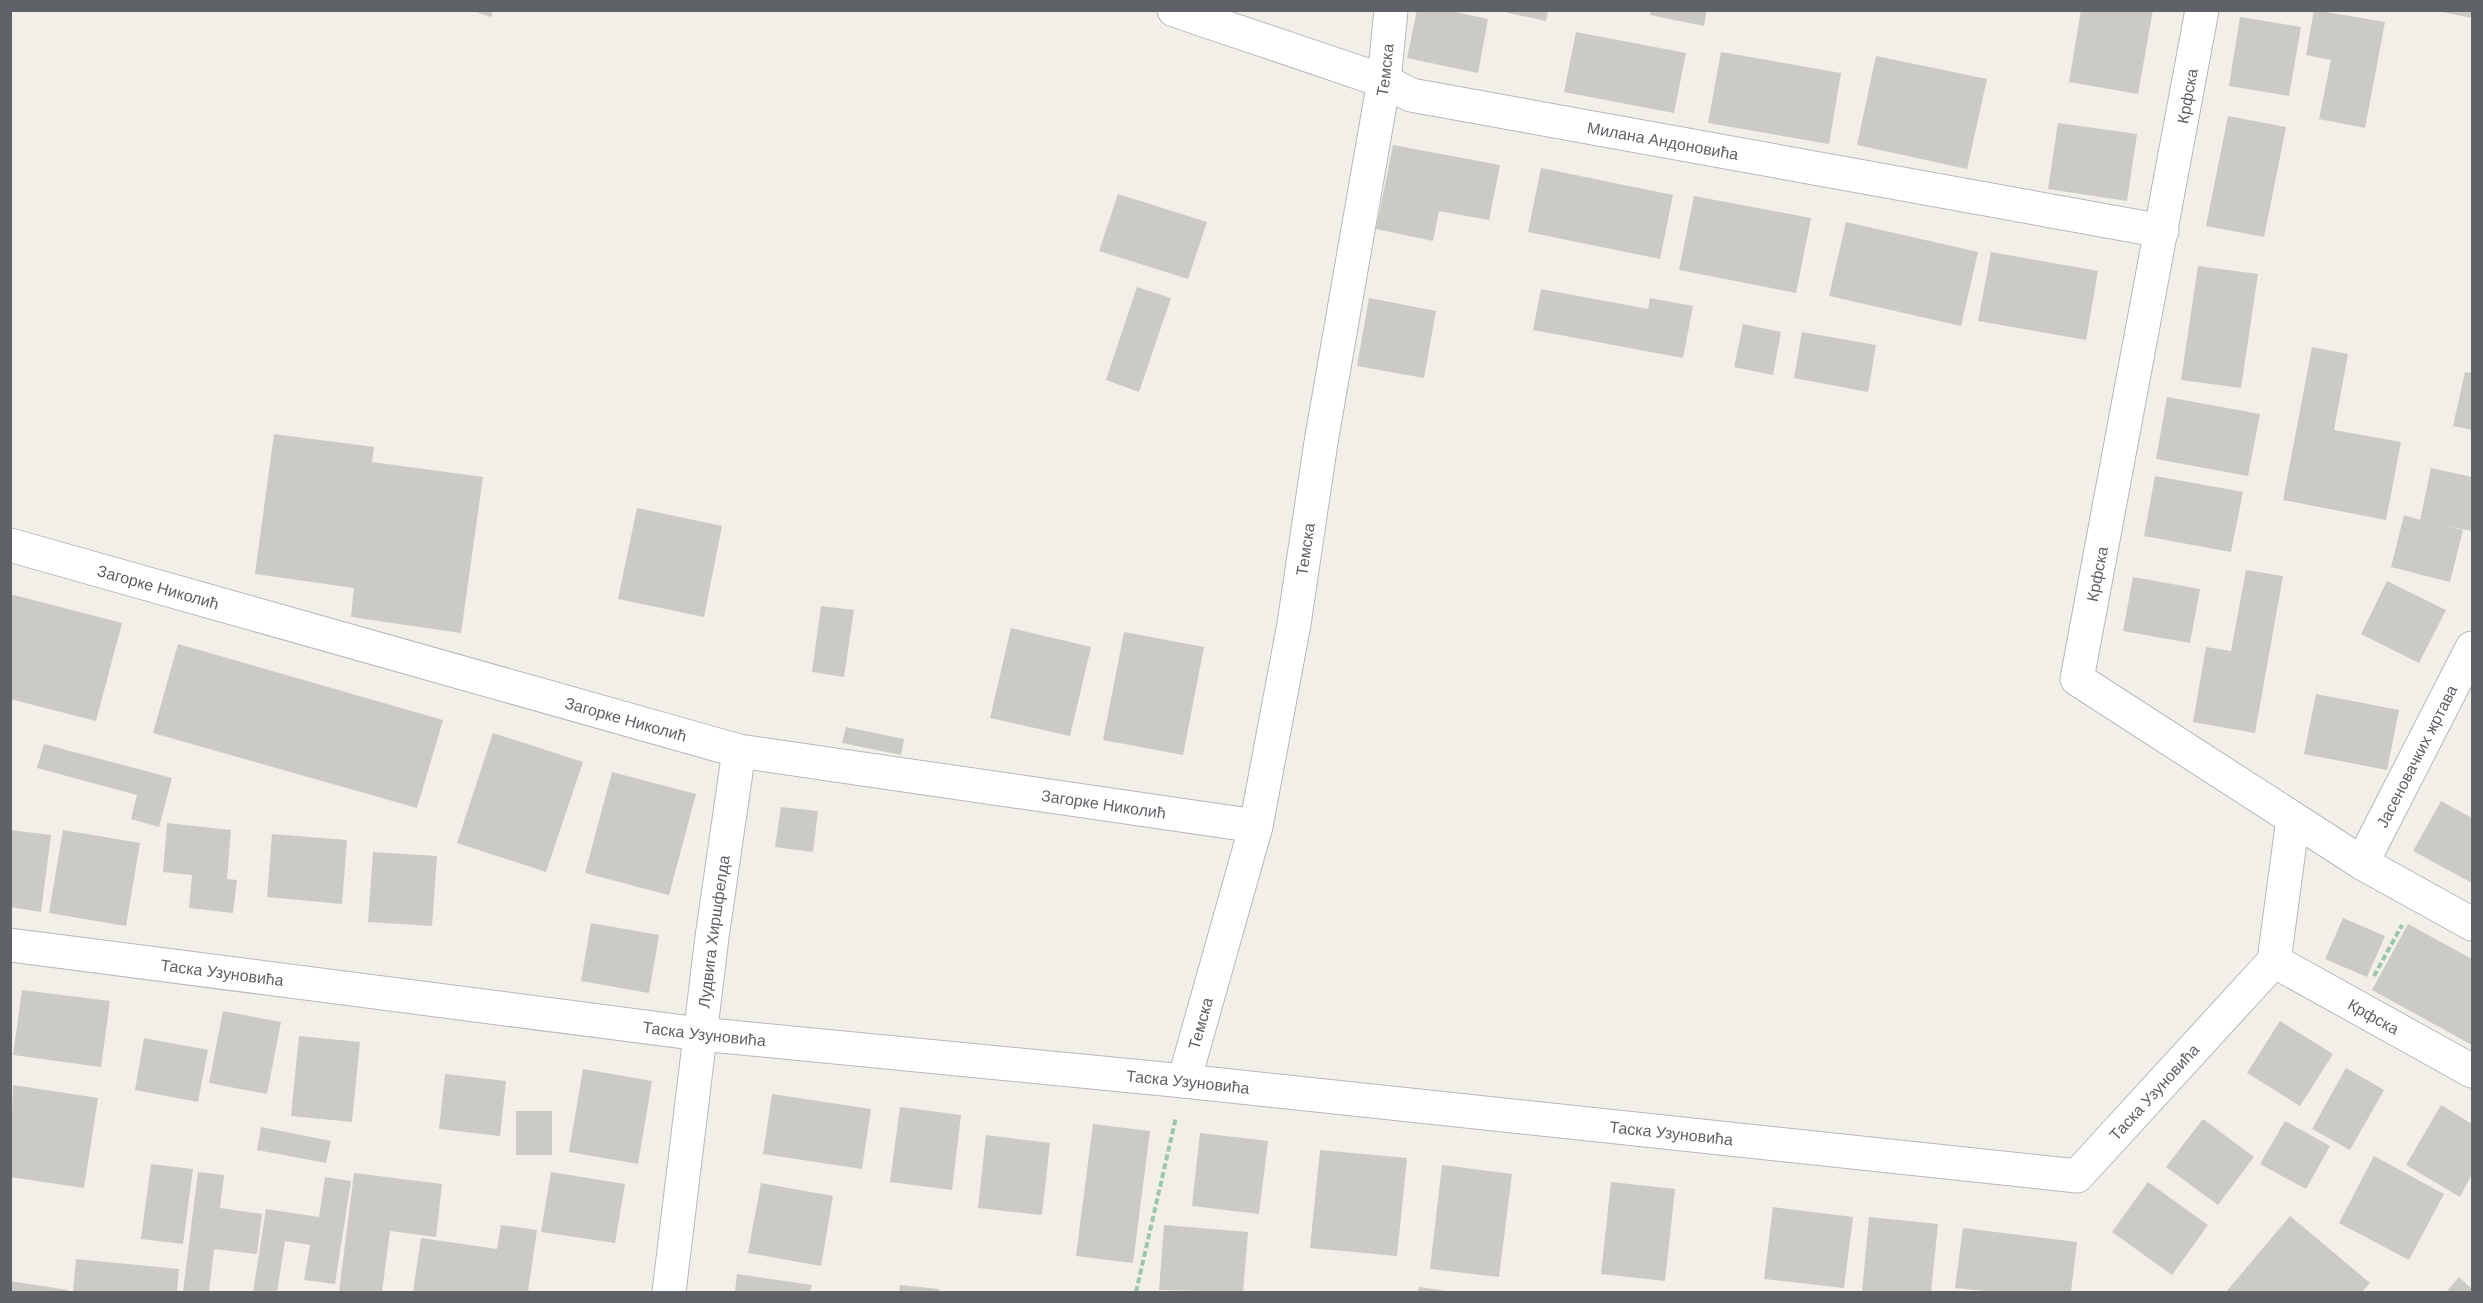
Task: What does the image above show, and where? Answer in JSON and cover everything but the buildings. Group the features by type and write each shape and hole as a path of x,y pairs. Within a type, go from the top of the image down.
{"street":[{"name":"Милана Андоновића","path":"1174,10 1384,81 1411,95 2162,231"},
{"name":"Темска","path":"1184,1081 1256,826 1294,624 1321,442 1384,81 1391,10"},
{"name":"Крфска","path":"2202,10 2077,679 2362,863 2472,924"},
{"name":"Загорке Николић","path":"10,545 739,751 1256,826"},
{"name":"Јасеновачких жртава","path":"2362,863 2472,648"},
{"name":"Лудвига Хиршфелда","path":"669,1293 700,1034 739,751"},
{"path":"2274,961 2293,819"},
{"name":"Таска Узуновића","path":"10,945 700,1034 1184,1081 2077,1176 2274,961"},
{"name":"Крфска","path":"2274,961 2472,1071"}],"path":[{"path":"2372,981 2404,922"},
{"path":"1137,1293 1184,1081"}]}
